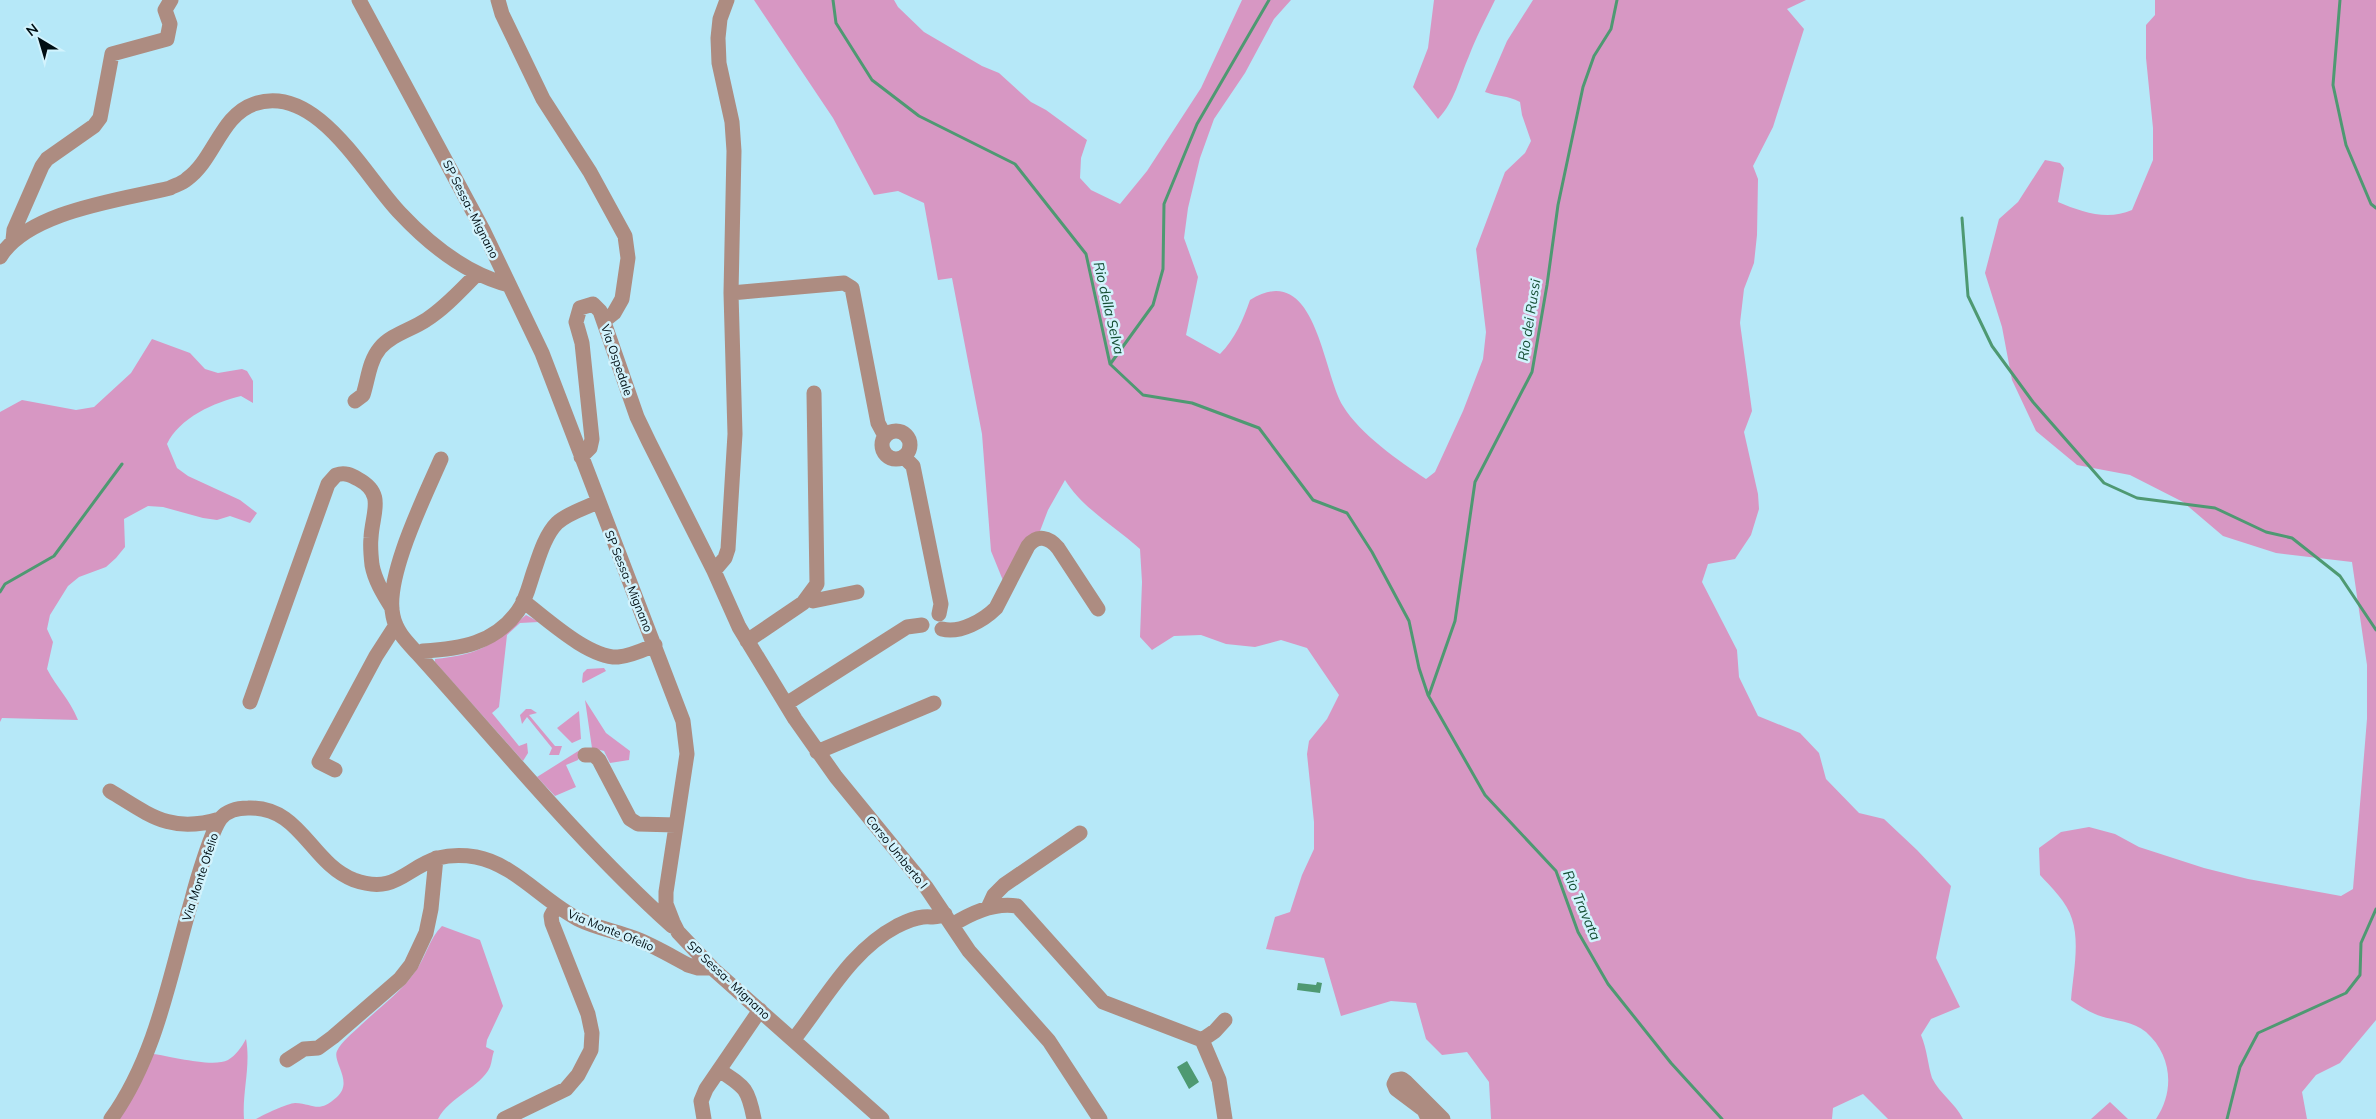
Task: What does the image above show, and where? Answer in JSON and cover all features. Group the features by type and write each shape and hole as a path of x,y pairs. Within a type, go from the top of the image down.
{"street":[{"path":"13,240 14,230 42,166 47,159 94,126 100,118 112,54 167,39 170,24 165,10 171,0"},
{"name":"SP Sessa- Mignano","path":"359,0 441,151 542,353 683,721 687,743 666,898 669,915 678,932 712,968 882,1119"},
{"path":"498,0 502,14 543,99 590,172 625,236 628,258 622,299 614,313 604,321"},
{"path":"714,571 725,558 730,525 735,387 731,293 732,122 718,54 720,19 727,0"},
{"path":"0,256 13,240 46,220 170,188 187,180 237,115 255,103 278,101 307,112 325,125 346,145 372,182 408,222 450,257 477,274 509,285"},
{"path":"354,401 363,395 373,359 380,348 396,335 424,322 438,312 477,274"},
{"path":"731,293 844,283 852,288 878,423 885,436 882,449 885,455 897,460 904,457 909,451 910,443 907,435 900,431 892,431 885,436"},
{"name":"Via Ospedale","path":"581,458 590,448 592,439 582,343 576,318 580,308 593,304 599,308 637,417 714,571"},
{"path":"747,642 807,599 817,584 814,393"},
{"path":"904,457 913,466 941,604 939,614"},
{"path":"392,608 404,551 441,459"},
{"path":"250,702 328,484 336,474 348,474 364,483 374,493 376,502 370,539 373,569 380,587 392,608 396,626 418,654 613,870 678,932"},
{"path":"418,654 456,649 481,641 515,615 523,601 540,553 552,530 564,518 598,502"},
{"path":"922,625 930,634 942,629 950,632 960,630 990,613 996,608 1028,546 1032,541 1039,538 1046,538 1058,548 1098,609"},
{"name":"Corso Umberto I","path":"714,571 747,642 817,752 920,878 965,946 1049,1041 1093,1116"},
{"path":"807,599 813,601 857,592"},
{"path":"523,601 586,647 606,655 627,656 654,645"},
{"path":"922,625 925,616 934,612 939,614 944,621 942,629"},
{"path":"786,704 907,627 922,625"},
{"path":"335,770 319,762 376,656 396,626"},
{"path":"817,752 934,703"},
{"path":"585,755 594,754 599,760 630,820 638,824 676,825"},
{"path":"110,791 158,820 171,824 207,823 220,819"},
{"name":"Via Monte Ofelio","path":"110,1119 126,1097 148,1053 197,880 220,819 228,811 258,807 274,812 290,821 329,864 354,880 375,883 397,881 436,858 451,855 476,857 500,864 556,907 596,927 644,942 688,965 698,968 712,968"},
{"path":"988,908 994,895 1004,885 1080,833"},
{"path":"287,1060 304,1049 318,1048 333,1037 400,979 411,965 426,934 431,909 436,858"},
{"path":"794,1040 857,956 890,930 923,917 948,919 988,908 1009,905 1020,909 1103,1002 1202,1040 1219,1080 1225,1119"},
{"path":"504,1119 566,1089 586,1063 590,1050 592,1033 588,1014 552,923 551,916 556,907"},
{"path":"704,1119 703,1095 760,1010"},
{"path":"1202,1040 1215,1031 1224,1020"},
{"path":"719,1070 739,1083 747,1091 754,1119"},
{"path":"1428,1119 1424,1110 1396,1089 1394,1084 1396,1080 1402,1079 1443,1119"}],"shaded area":[{"path":"754,0 894,0 898,7 924,32 982,66 999,73 1031,102 1046,110 1087,140 1081,158 1080,178 1091,190 1120,204 1147,171 1201,88 1242,0 1291,0 1274,19 1245,73 1214,119 1200,158 1188,208 1184,238 1198,277 1186,335 1220,354 1238,329 1250,300 1272,291 1289,294 1303,306 1313,324 1336,390 1350,416 1370,437 1426,479 1435,472 1463,411 1483,359 1486,332 1476,249 1505,172 1525,153 1531,141 1522,115 1520,102 1485,92 1507,41 1533,0 1806,0 1787,9 1804,29 1773,127 1753,166 1758,179 1757,235 1754,263 1744,289 1740,323 1752,411 1744,432 1758,494 1759,509 1751,535 1735,559 1708,564 1702,582 1737,650 1739,677 1758,716 1800,733 1819,753 1826,779 1859,813 1884,819 1951,886 1936,958 1960,1007 1931,1019 1921,1035 1932,1078 1963,1119 1888,1119 1863,1094 1833,1108 1832,1119 1491,1119 1489,1082 1467,1052 1442,1055 1426,1039 1416,1003 1391,1001 1341,1016 1324,958 1266,949 1275,917 1290,912 1302,875 1314,849 1314,822 1307,754 1309,741 1327,719 1339,695 1307,648 1281,640 1255,647 1226,644 1201,635 1174,636 1152,650 1140,637 1142,582 1140,549 1090,509 1065,480 1048,510 1040,531 1027,538 1004,583 991,551 982,434 952,278 938,280 924,203 898,191 874,195 833,118"},
{"path":"1434,0 1495,0 1475,42 1453,97 1438,119 1413,87 1428,48"},
{"path":"2155,0 2376,0 2376,1020 2340,1063 2316,1075 2302,1092 2307,1119 2156,1119 2166,1097 2168,1085 2166,1062 2161,1051 2155,1041 2140,1028 2095,1014 2071,1000 2076,938 2072,919 2058,895 2040,875 2039,848 2061,832 2089,827 2115,834 2139,847 2204,868 2248,879 2341,896 2353,889 2367,719 2367,665 2352,562 2276,553 2223,536 2183,502 2130,475 2077,465 2036,431 2012,380 2002,327 1985,273 1999,219 2018,202 2045,160 2060,163 2064,168 2058,202 2085,212 2104,215 2113,215 2132,210 2153,160 2153,128 2146,58 2146,25 2155,15"},
{"path":"152,339 190,353 205,369 218,373 242,369 247,371 253,381 253,403 241,396 209,407 180,426 167,444 177,468 188,476 240,500 257,513 250,523 230,516 217,520 163,507 148,506 124,519 125,547 106,567 79,577 68,586 50,615 47,629 53,642 47,669 71,705 78,720 2,718 0,722 0,412 22,400 76,410 94,407 131,373"},
{"path":"526,615 539,622 520,623 507,635 499,707 492,713 519,746 527,743 528,753 523,761 435,662 435,659 476,651 504,634"},
{"path":"604,668 606,671 582,682 583,673 587,669"},
{"path":"585,700 606,733 630,751 629,760 610,763 604,751 592,748"},
{"path":"526,709 531,709 537,713 529,715 555,746 562,746 559,755 549,755 552,748 527,717 522,724 520,715"},
{"path":"579,711 581,739 572,743 557,728"},
{"path":"583,748 578,760 566,765 576,787 555,796 537,777"},
{"path":"442,926 480,940 503,1006 487,1040 486,1047 494,1051 491,1065 486,1074 450,1104 438,1119 256,1119 295,1103 321,1107 337,1097 342,1091 343,1085 336,1056 339,1047 397,993 409,979 419,966"},
{"path":"1317,982 1322,983 1320,993 1297,990 1298,983 1316,985"},
{"path":"246,1039 248,1059 244,1119 119,1119 153,1054 191,1061 221,1062 233,1056"},
{"path":"1187,1061 1199,1082 1189,1089 1177,1067"},
{"path":"2110,1102 2128,1119 2091,1119"}],"waterway":[{"name":"Rio della Selva","path":"833,0 836,23 872,80 919,116 1015,164 1086,254 1110,364 1143,395 1192,403 1259,428 1313,500 1347,513 1372,552 1409,621 1419,668 1428,695 1485,795 1556,871 1578,932 1608,984 1671,1063 1722,1119"},
{"path":"1111,363 1153,305 1163,269 1164,204 1197,124 1269,0"},
{"name":"Rio dei Russi","path":"1429,695 1455,621 1475,482 1532,372 1558,205 1583,87 1594,56 1611,29 1617,0"},
{"path":"2340,0 2333,85 2346,145 2371,204 2376,208"},
{"path":"1962,218 1968,296 1992,346 2033,402 2104,483 2137,498 2215,508 2266,532 2292,538 2340,576 2376,630"},
{"path":"0,592 5,584 54,556 122,464"},
{"path":"2227,1119 2240,1067 2258,1033 2346,993 2360,975 2361,943 2376,909"}],"water label":[{"name":"Rio Travata","path":"1582,905"}]}
